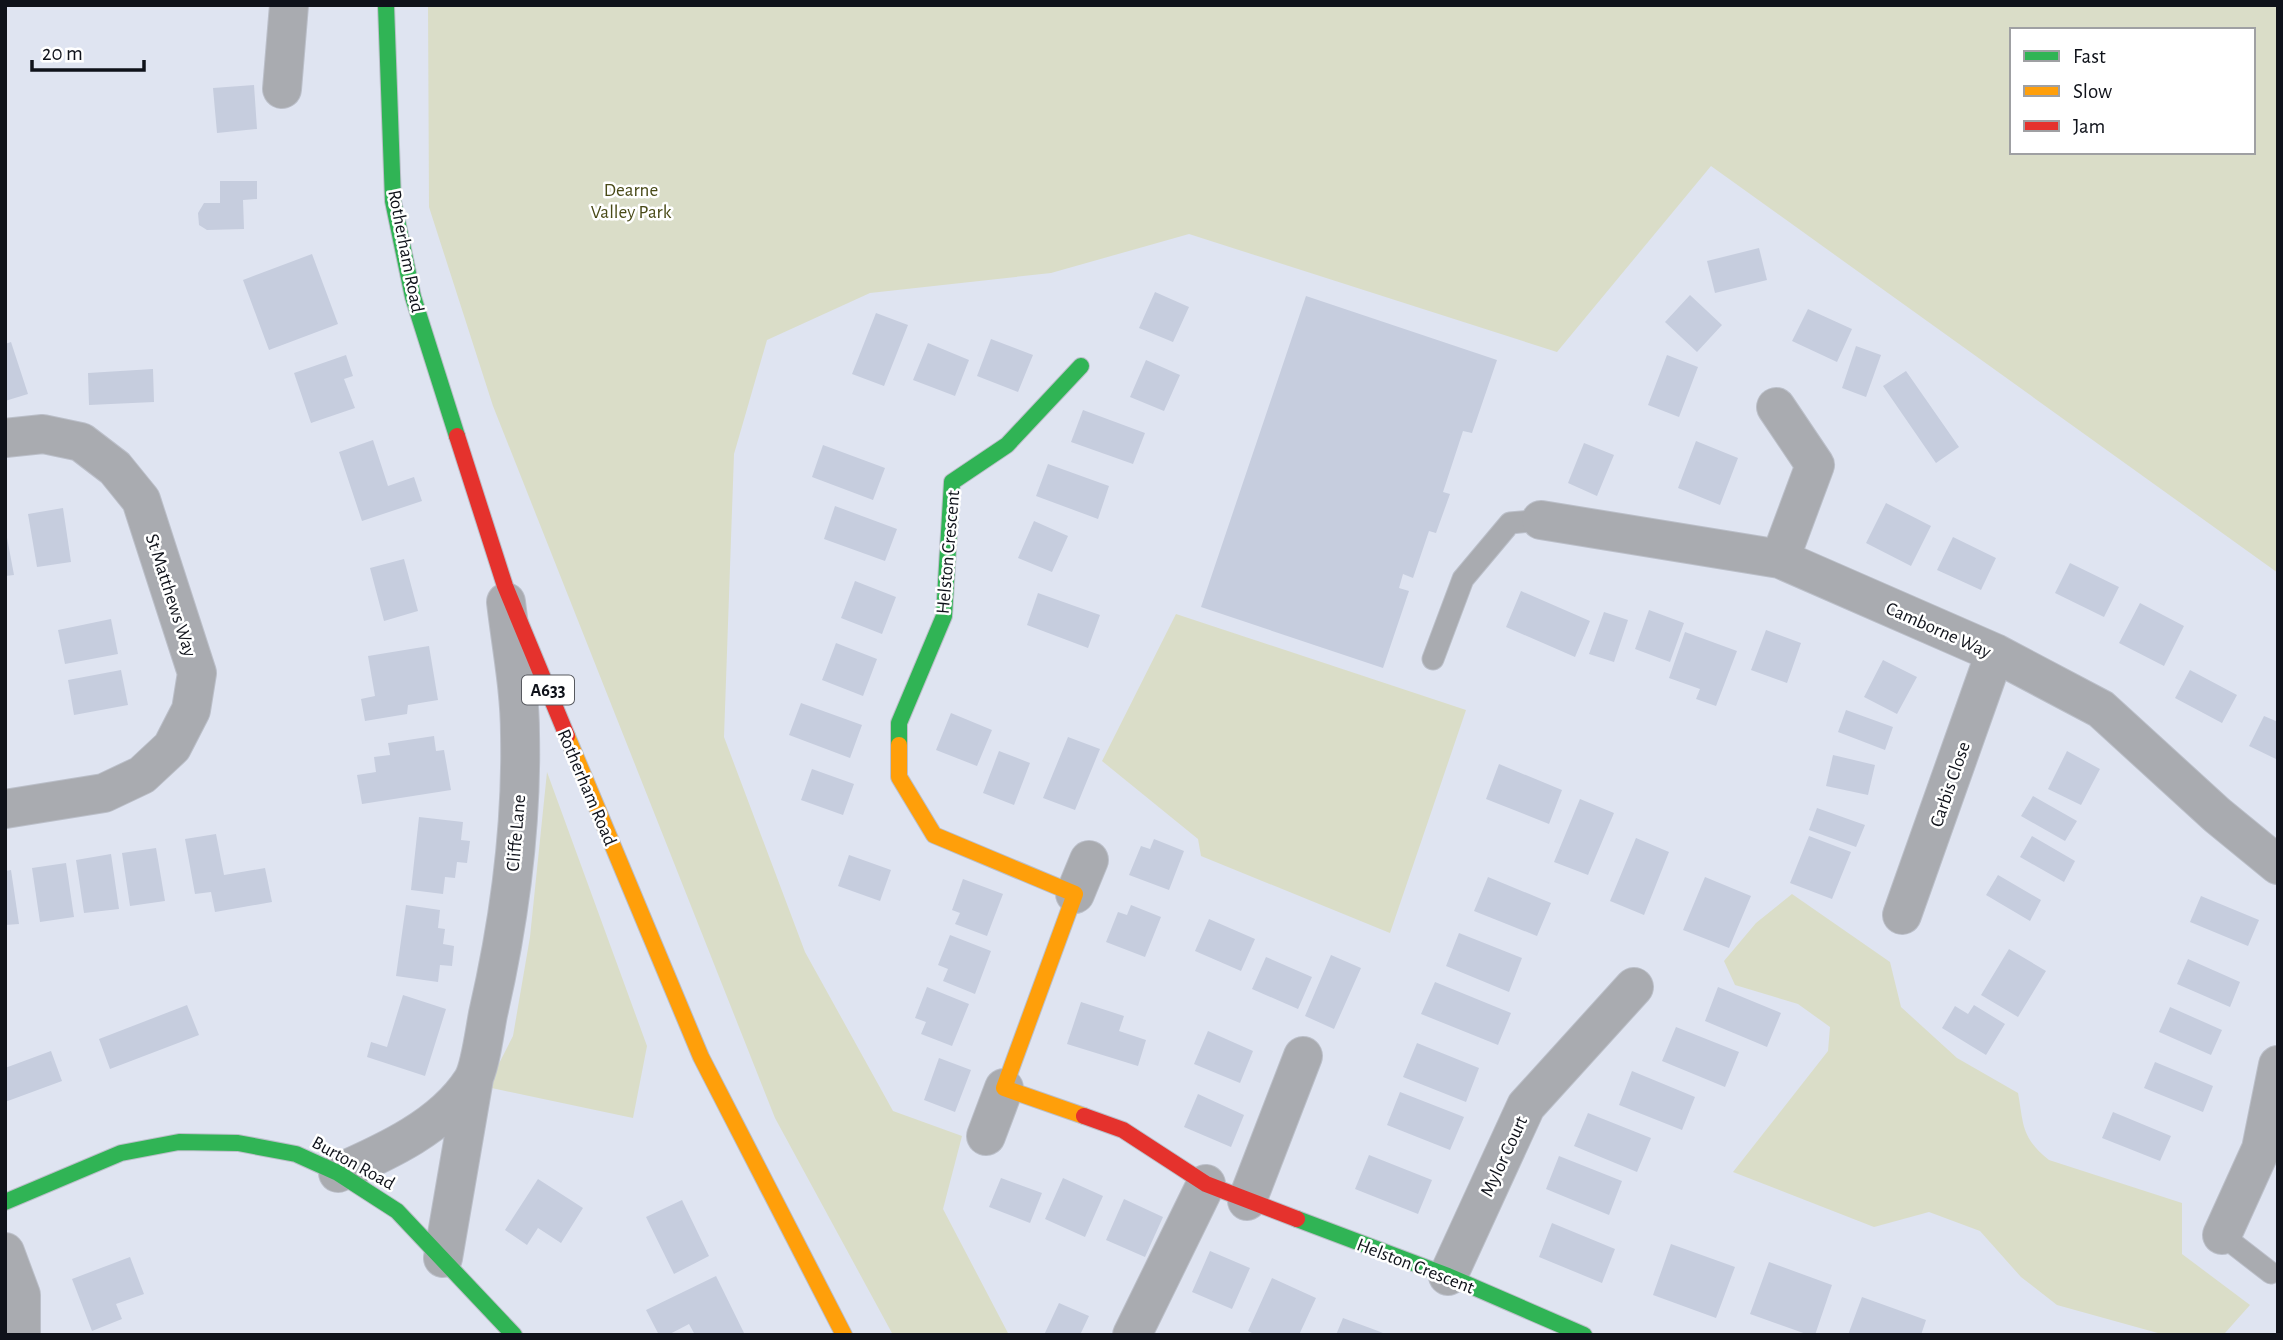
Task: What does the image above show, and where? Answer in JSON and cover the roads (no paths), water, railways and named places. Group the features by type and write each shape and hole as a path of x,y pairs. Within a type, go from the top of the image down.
{"street":[{"path":"282,89 289,5"},
{"name":"Rotherham Road","path":"386,5 393,201 413,297 505,586 701,1057 844,1335"},
{"name":"Helston Crescent","path":"986,1136 1082,877 934,835 899,777 899,723 944,617 952,482 1007,445 1081,366"},
{"path":"1776,407 1815,465 1780,559"},
{"name":"St Matthews Way","path":"5,438 43,434 81,442 115,468 141,500 197,673 191,710 172,747 142,775 104,793 5,809"},
{"name":"Camborne Way","path":"1541,520 1780,559 1995,653 2101,709 2217,816 2278,865"},
{"name":"Cliffe Lane","path":"443,1258 474,1078 508,911 518,820 520,732 505,586"},
{"name":"Carbis Close","path":"1902,915 1995,653"},
{"name":"Mylor Court","path":"1448,1276 1526,1106 1634,987"},
{"path":"1247,1201 1303,1056"},
{"path":"2222,1236 2261,1149 2278,1065"},
{"name":"Cliffe Lane","path":"338,1173 384,1153 428,1124 456,1100 474,1078"},
{"name":"Helston Crescent","path":"1004,1088 1123,1130 1206,1184 1448,1276 1584,1335"},
{"name":"Burton Road","path":"5,1202 121,1153 179,1142 237,1143 296,1154 338,1173 397,1211 514,1335"},
{"path":"1132,1335 1206,1184"},
{"path":"5,1252 21,1294 21,1335"}],"lane":[{"path":"1433,659 1463,579 1510,523 1541,520"},
{"path":"2222,1236 2271,1273"}],"park label":[{"name":"Dearne Valley Park","path":"631,200"}]}
